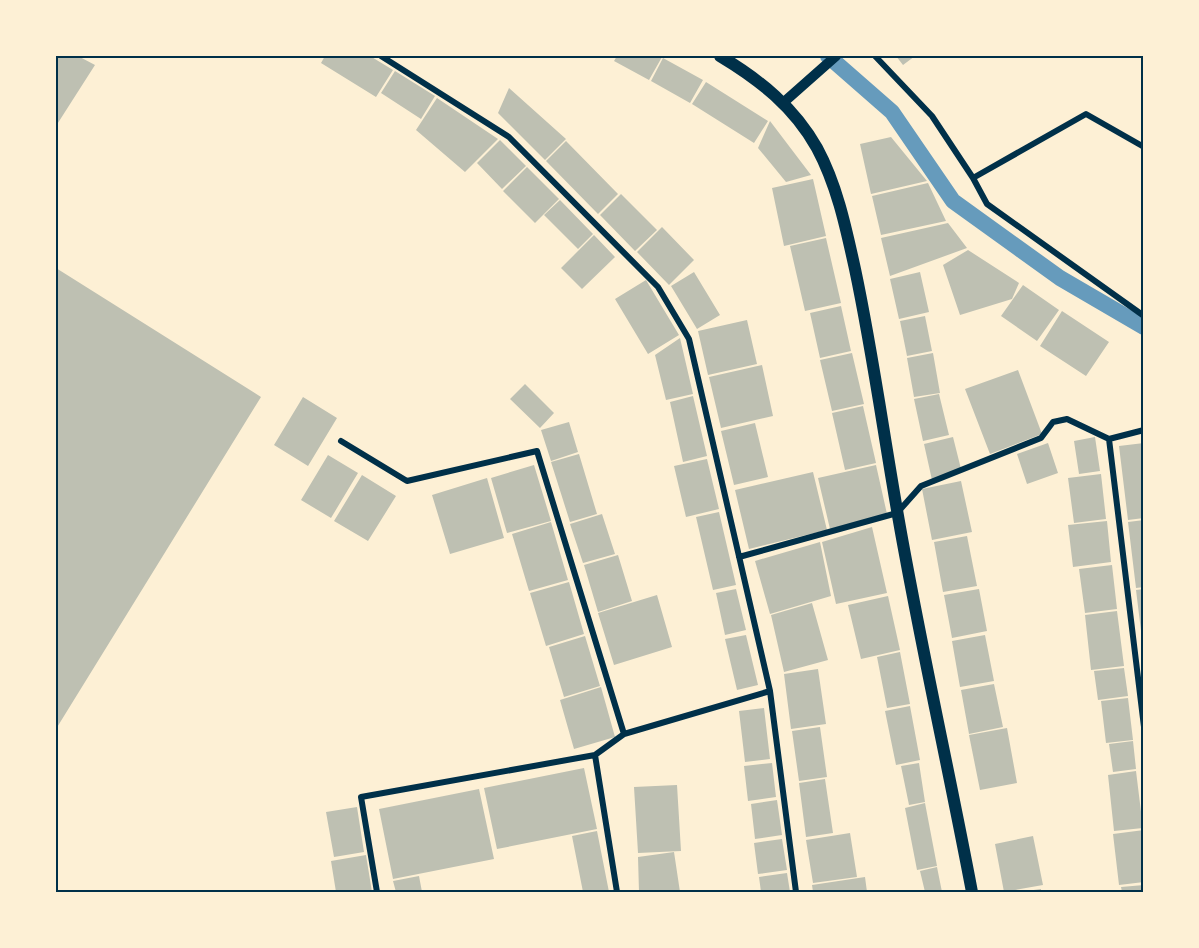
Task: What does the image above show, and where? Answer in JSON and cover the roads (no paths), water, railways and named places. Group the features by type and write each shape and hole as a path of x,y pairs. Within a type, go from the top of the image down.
{"main road":[{"path":"720,56 767,87 784,102 817,148 834,186 863,308 897,513 972,892"}],"street":[{"path":"381,56 509,137 658,287 689,339 770,691 796,892"},
{"path":"784,102 836,56"},
{"path":"875,56 932,116 973,178 987,204 1143,316"},
{"path":"973,178 1086,114 1143,147"},
{"path":"739,557 897,513 921,486 1041,438 1053,422 1067,419 1109,439 1143,429"},
{"path":"1109,439 1143,727"},
{"path":"341,441 407,482 537,451 624,734"},
{"path":"377,892 361,797 595,755 624,734 770,691"},
{"path":"595,755 617,892"}],"waterway":[{"path":"828,56 892,112 953,201 1060,278 1144,327"}]}
